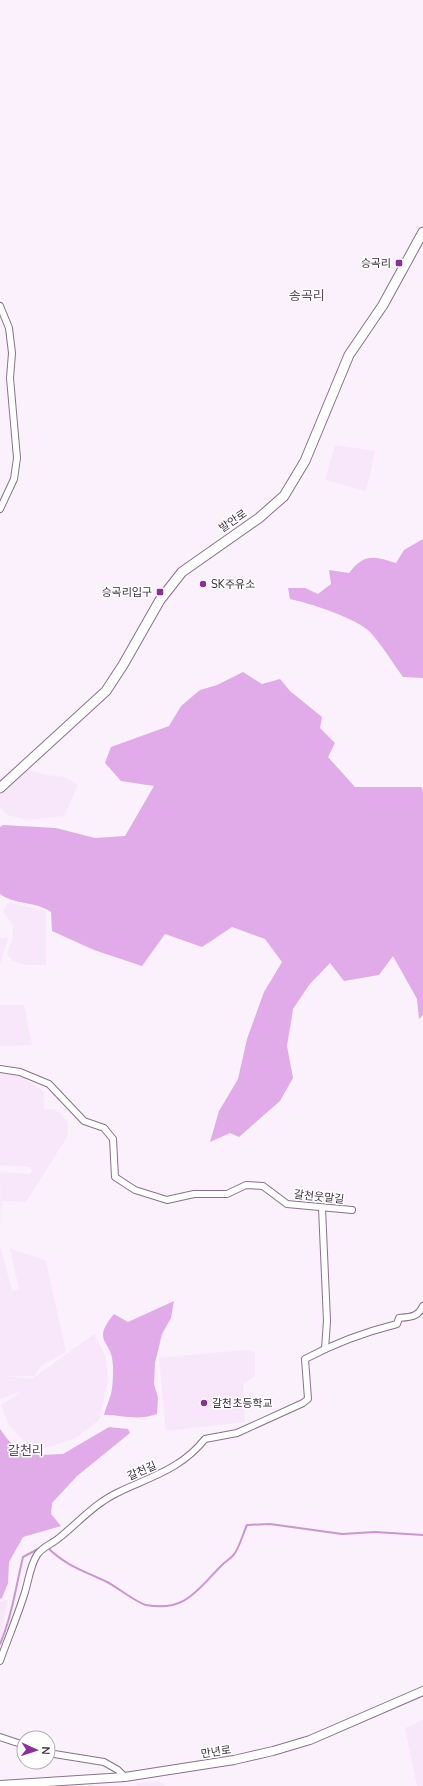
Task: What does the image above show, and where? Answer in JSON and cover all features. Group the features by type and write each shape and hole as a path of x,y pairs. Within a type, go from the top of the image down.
{"main road":[{"name":"발안로","path":"0,788 106,691 123,665 160,600 182,572 259,518 284,496 305,461 349,355 383,305 423,232"},
{"name":"만년로","path":"0,1785 125,1777 234,1760 273,1751 310,1740 423,1691"}],"street":[{"path":"0,306 9,328 12,353 10,378 17,458 14,479 0,509"},
{"name":"갈천웃말길","path":"0,1069 20,1072 49,1084 84,1121 104,1128 113,1139 115,1177 134,1190 167,1200 194,1194 227,1194 246,1185 263,1186 287,1204 352,1210"},
{"path":"322,1208 327,1321 325,1349"},
{"name":"갈천길","path":"0,1661 25,1591 31,1567 38,1554 43,1549 51,1544 91,1509 120,1491 151,1479 173,1468 198,1449 206,1439 237,1433 308,1400 305,1359 364,1333 398,1324 399,1318 414,1316 419,1313 423,1306"},
{"path":"0,1737 16,1742"},
{"path":"56,1754 104,1762 118,1770 125,1777"}],"shaded area":[{"path":"335,445 375,451 366,491 325,480"},
{"path":"423,539 423,678 403,677 379,642 363,627 344,616 290,599 288,588 305,588 318,594 331,584 329,570 349,573 360,562 370,558 396,563 404,550"},
{"path":"243,672 262,684 280,679 290,691 322,717 320,728 335,743 328,757 355,787 421,787 423,791 423,1015 419,1019 417,999 393,956 379,975 344,981 330,963 309,985 293,1009 287,1046 293,1078 280,1101 239,1137 230,1133 210,1142 219,1111 238,1079 247,1039 264,992 282,962 265,939 232,927 202,947 165,934 142,966 94,950 52,931 51,912 38,906 12,900 0,894 0,827 3,825 56,828 95,838 125,836 154,786 121,781 105,763 111,747 169,726 181,706 200,690 217,685"},
{"path":"26,769 46,775 64,777 78,785 64,816 27,820 8,815 2,810 0,807 0,791"},
{"path":"8,902 46,911 46,965 26,965 13,961 7,954 13,937 13,925 3,912"},
{"path":"0,938 8,938 0,964"},
{"path":"0,1005 24,1005 32,1045 0,1046"},
{"path":"0,1072 24,1078 44,1092 44,1109 53,1109 60,1113 68,1123 67,1137 26,1202 2,1201 1,1229 0,1172 29,1174 32,1171 30,1167 0,1165"},
{"path":"0,1245 12,1291 19,1289 10,1248 46,1261 66,1352 41,1366 34,1376 5,1376 32,1379 94,1334 106,1357 108,1381 99,1420 77,1437 53,1446 40,1448 27,1444 9,1425 1,1405 23,1391 0,1399"},
{"path":"174,1301 171,1318 162,1334 155,1363 154,1384 158,1398 157,1414 143,1417 104,1415 111,1394 113,1377 112,1357 103,1336 107,1323 114,1314 128,1322"},
{"name":"갈천초등학교","path":"245,1350 255,1352 255,1376 243,1384 245,1422 166,1431 159,1358"},
{"path":"109,1427 128,1429 130,1433 77,1476 52,1503 51,1514 61,1526 23,1537 9,1562 8,1583 2,1598 0,1599 0,1429 8,1440 20,1451 41,1455 63,1454"},
{"path":"8,1599 1,1636 0,1639 0,1602"},
{"path":"423,1720 423,1786 417,1786 405,1728"},
{"path":"159,1781 165,1786 137,1786 136,1783"}],"waterway":[{"path":"47,1547 68,1564 107,1582 142,1604 160,1606 181,1602 198,1590 234,1555 247,1525 270,1524 342,1534 375,1532 423,1535"},
{"path":"0,1644 11,1612 23,1557 38,1549"}],"place":[{"name":"승곡리","path":"399,263"},
{"name":"SK주유소","path":"203,584"},
{"name":"승곡리입구","path":"160,592"},
{"name":"갈천초등학교","path":"204,1403"}],"district":[{"name":"송곡리","path":"307,296"},
{"name":"갈천리","path":"26,1451"}]}
